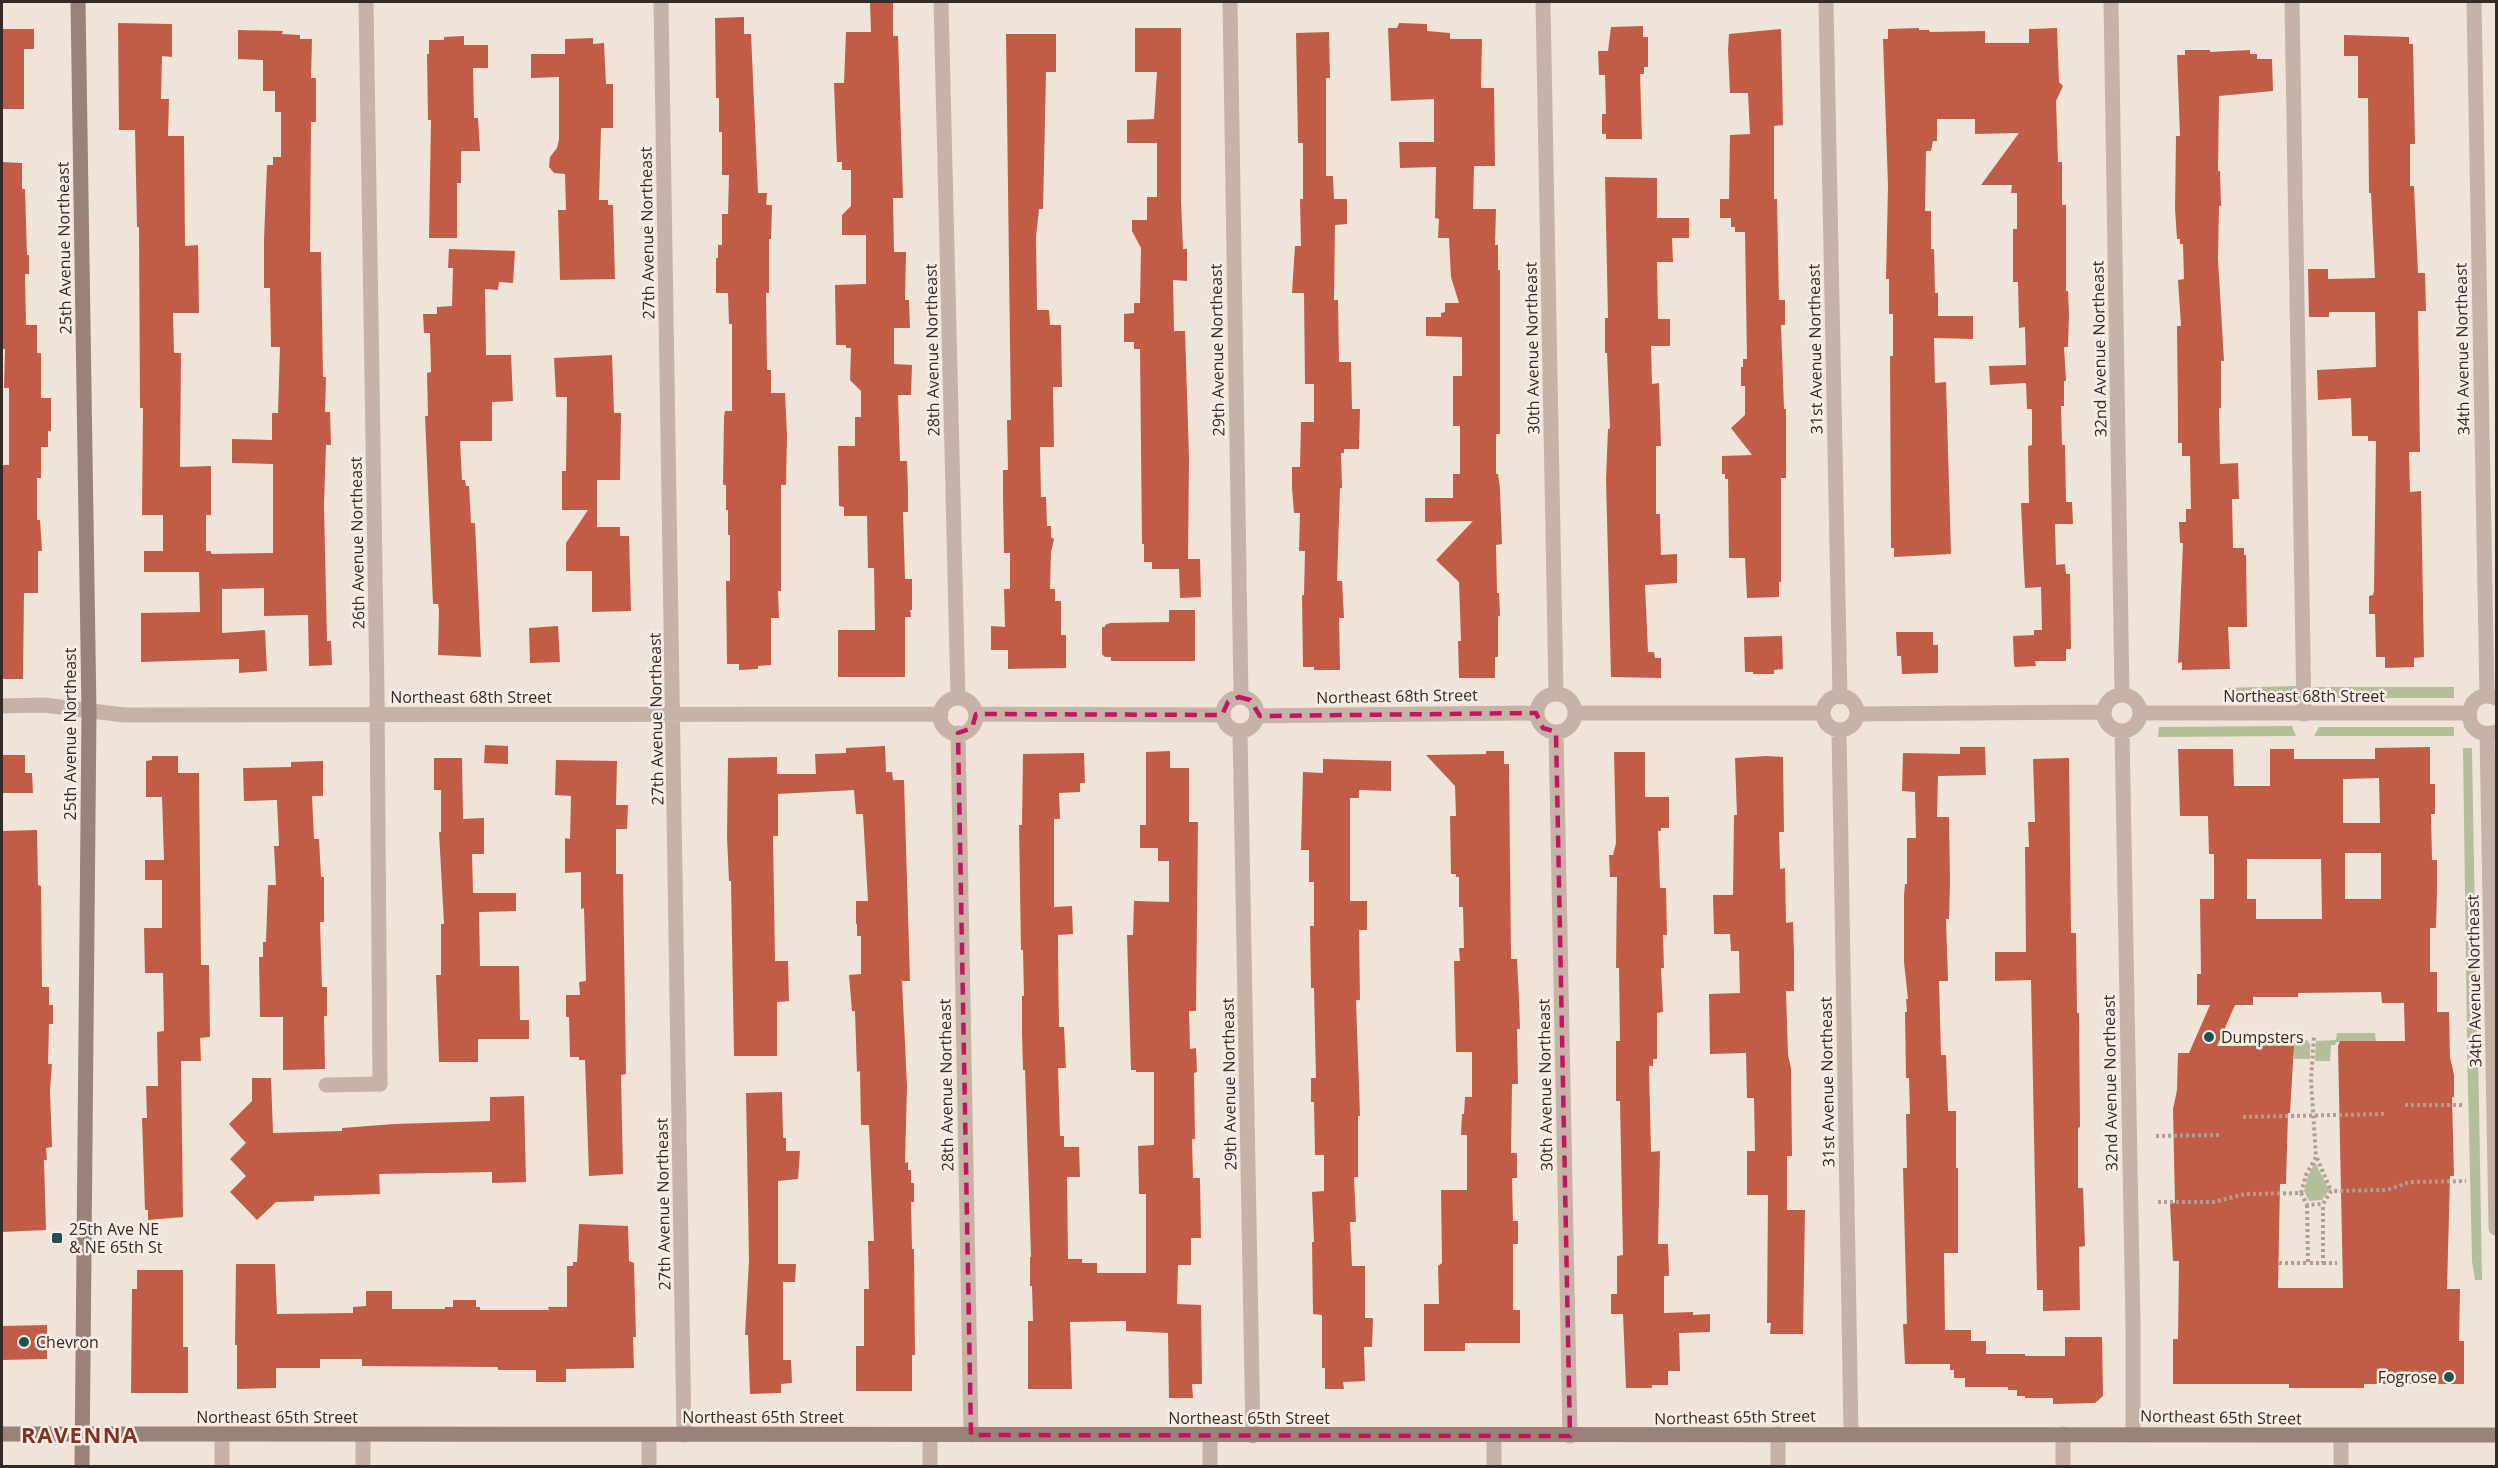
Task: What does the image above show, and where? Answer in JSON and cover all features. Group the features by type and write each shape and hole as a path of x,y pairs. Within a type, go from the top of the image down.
{"main road":[{"name":"25th Avenue Northeast","path":"78,2 89,712 82,1467"},
{"name":"Northeast 65th Street","path":"2,1434 2496,1435"}],"street":[{"name":"26th Avenue Northeast","path":"326,1086 380,1084 366,2"},
{"name":"27th Avenue Northeast","path":"661,2 684,1435"},
{"name":"28th Avenue Northeast","path":"941,2 958,698"},
{"name":"29th Avenue Northeast","path":"1230,2 1241,697"},
{"name":"30th Avenue Northeast","path":"1543,2 1556,694"},
{"name":"31st Avenue Northeast","path":"1826,2 1840,697"},
{"name":"32nd Avenue Northeast","path":"2111,2 2122,695"},
{"path":"2292,2 2304,714"},
{"name":"34th Avenue Northeast","path":"2474,2 2492,697"},
{"path":"1556,694 1566,696 1571,701 1575,713 1571,726 1556,732 1543,728 1536,713 1541,700 1556,694"},
{"path":"2122,695 2135,701 2140,713 2134,726 2117,731 2107,724 2104,712 2109,701 2122,695"},
{"path":"1241,697 1245,697 1254,704 1258,716 1253,726 1240,732 1228,727 1223,715 1228,702 1241,697"},
{"path":"1840,697 1852,702 1857,714 1851,726 1839,730 1825,723 1822,713 1828,701 1840,697"},
{"path":"2492,697 2475,701 2469,713 2470,723 2478,732 2492,733"},
{"path":"958,698 968,701 976,714 972,728 958,733 946,729 940,714 945,703 958,698"},
{"name":"Northeast 68th Street","path":"2,706 44,705 124,715 940,714"},
{"path":"1857,714 2104,712"},
{"name":"Northeast 68th Street","path":"1258,716 1536,713"},
{"path":"1575,713 1822,713"},
{"name":"Northeast 68th Street","path":"2140,713 2469,713"},
{"path":"976,714 1223,715"},
{"name":"31st Avenue Northeast","path":"1839,730 1851,1434"},
{"name":"32nd Avenue Northeast","path":"2122,731 2133,1313 2133,1434"},
{"name":"29th Avenue Northeast","path":"1240,732 1253,1436"},
{"name":"30th Avenue Northeast","path":"1556,732 1569,1436"},
{"name":"28th Avenue Northeast","path":"958,733 970,1436"},
{"name":"34th Avenue Northeast","path":"2492,733 2496,1228"},
{"path":"222,1434 222,1467"},
{"path":"1778,1434 1778,1467"},
{"path":"2063,1434 2063,1467"},
{"path":"363,1435 363,1467"},
{"path":"649,1435 649,1467"},
{"path":"930,1435 930,1467"},
{"path":"1210,1436 1210,1467"},
{"path":"1494,1436 1494,1467"},
{"path":"2341,1436 2342,1467"}],"path":[{"path":"2314,1035 2311,1080 2316,1157 2331,1191"},
{"path":"2405,1105 2465,1105"},
{"path":"2243,1117 2384,1114"},
{"path":"2156,1136 2219,1136"},
{"path":"2308,1263 2307,1204 2301,1193 2306,1175 2316,1157"},
{"path":"2331,1191 2387,1190 2410,1182 2466,1181"},
{"path":"2323,1263 2323,1204 2331,1191"},
{"path":"2158,1202 2214,1202 2245,1194 2301,1193"},
{"path":"2307,1204 2323,1204"},
{"path":"2279,1263 2337,1263"}],"highlighted area":[{"path":"1239,697 1250,700 1260,716 1536,713 1543,728 1556,732 1570,1436 971,1435 958,733 972,728 976,714 1222,715 1228,702"}],"green space":[{"path":"2297,686 2290,698 2223,699 2223,688"},
{"path":"2313,687 2454,687 2454,698 2312,698"},
{"path":"2292,726 2296,736 2158,737 2159,727"},
{"path":"2319,727 2454,727 2454,736 2314,736"},
{"path":"2463,748 2472,748 2477,1039 2467,1039"},
{"path":"2260,1032 2293,1033 2294,1040 2307,1040 2310,1044 2310,1059 2294,1059 2293,1046 2244,1046 2248,1038"},
{"path":"2337,1033 2375,1033 2376,1041 2336,1042 2335,1045 2331,1045 2330,1061 2315,1061 2316,1041 2336,1040"},
{"path":"2467,1045 2478,1045 2482,1280 2475,1280 2472,1261"},
{"path":"2315,1162 2329,1190 2322,1200 2309,1201 2304,1191"}],"building":[{"path":"870,3 893,3 893,36 898,36 903,198 893,198 894,252 906,252 905,300 909,300 910,328 894,328 894,364 912,365 911,395 898,395 900,461 907,461 908,512 903,512 905,579 912,579 911,617 905,617 905,677 838,677 838,630 875,630 874,568 868,568 867,516 844,516 844,507 839,506 838,446 855,446 855,417 861,417 861,391 850,380 851,348 846,348 846,345 836,345 835,285 866,284 866,235 842,235 842,215 851,206 851,170 842,170 842,162 837,162 834,83 844,83 846,32 871,32"},
{"path":"744,17 744,34 751,34 758,193 767,193 766,205 772,205 771,239 769,239 769,293 766,293 767,370 771,370 771,393 785,393 787,436 786,485 781,485 781,591 778,591 779,618 771,618 771,665 758,666 758,669 739,670 739,664 727,664 726,581 730,581 730,535 728,535 728,510 726,510 726,485 723,485 724,417 725,411 732,411 732,324 729,324 728,293 716,293 716,258 718,258 718,245 722,245 722,214 728,214 729,175 722,175 722,132 719,132 719,98 716,98 715,18"},
{"path":"118,23 172,24 172,57 162,56 161,99 169,99 168,136 184,136 185,246 198,245 199,313 173,313 174,353 181,353 180,467 211,466 211,515 206,515 206,551 211,551 211,554 273,553 273,464 232,463 232,439 272,440 272,413 278,413 280,347 271,347 270,288 264,288 264,239 267,165 273,165 273,157 281,157 281,112 275,112 275,91 263,91 263,60 238,59 238,30 283,31 282,34 300,35 300,39 312,39 311,78 316,78 316,122 311,122 310,252 321,252 323,377 326,377 325,412 330,412 331,445 326,445 324,505 327,641 331,641 332,665 309,666 308,615 264,616 264,588 222,589 222,633 265,630 267,671 239,673 239,659 141,662 141,613 200,612 199,572 144,572 144,551 163,551 163,515 142,515 143,408 140,408 139,227 137,227 135,130 119,130"},
{"path":"1399,23 1427,24 1427,31 1450,33 1450,39 1482,39 1481,88 1494,88 1495,166 1474,166 1473,209 1496,209 1495,245 1498,245 1498,270 1500,270 1500,434 1496,434 1496,474 1498,474 1500,489 1502,544 1496,545 1500,616 1498,616 1498,657 1495,657 1495,678 1459,678 1458,641 1461,641 1459,582 1436,560 1473,521 1425,522 1425,498 1453,498 1453,474 1460,474 1460,426 1453,426 1453,376 1462,376 1462,337 1426,336 1426,317 1441,317 1441,313 1445,312 1445,303 1459,303 1451,277 1449,238 1438,238 1439,219 1435,218 1436,167 1400,168 1399,142 1434,142 1434,99 1391,101 1388,28 1397,28"},
{"path":"1643,26 1643,37 1648,37 1648,67 1644,67 1644,74 1640,74 1642,139 1606,139 1606,134 1602,134 1602,114 1606,114 1605,75 1599,75 1598,51 1608,51 1611,27"},
{"path":"1135,28 1181,28 1181,201 1183,249 1187,249 1187,281 1173,280 1174,331 1185,331 1189,457 1188,559 1200,559 1201,597 1180,598 1179,569 1152,569 1152,562 1144,562 1140,349 1134,349 1134,342 1124,342 1124,314 1134,313 1134,303 1140,303 1141,248 1132,231 1132,220 1147,220 1147,197 1157,197 1157,143 1127,143 1127,120 1154,119 1157,72 1135,72"},
{"path":"1919,28 1919,30 1930,32 1985,31 1985,43 2029,43 2029,29 2057,28 2059,82 2063,86 2056,101 2058,162 2062,162 2062,205 2066,205 2066,291 2068,291 2069,314 2068,347 2064,347 2066,381 2064,381 2064,406 2061,406 2062,445 2065,445 2066,502 2072,502 2073,524 2055,524 2056,565 2065,564 2066,574 2070,574 2071,649 2066,649 2066,661 2035,661 2036,666 2015,667 2014,664 2013,636 2034,635 2034,630 2042,630 2041,587 2025,588 2023,550 2021,503 2029,503 2028,446 2032,445 2032,409 2027,409 2026,383 1990,385 1989,366 2026,365 2025,327 2019,328 2018,282 2013,282 2013,229 2017,229 2017,193 2011,193 2012,185 1981,185 2019,133 1975,134 1975,119 1937,119 1937,141 1933,141 1931,151 1926,151 1925,211 1931,211 1931,249 1934,249 1938,316 1973,316 1973,339 1934,338 1935,383 1946,382 1951,554 1894,557 1894,548 1891,548 1890,356 1893,356 1893,314 1889,314 1889,279 1886,279 1888,186 1883,39 1888,39 1888,29"},
{"path":"2,29 34,29 34,49 24,49 24,109 2,109"},
{"path":"1781,29 1783,125 1774,126 1774,199 1777,199 1779,300 1785,300 1785,325 1781,325 1784,409 1786,409 1786,478 1781,478 1781,582 1779,582 1779,597 1747,598 1745,558 1729,558 1728,479 1725,479 1725,474 1722,474 1722,456 1752,455 1731,428 1745,415 1745,386 1741,386 1741,367 1743,367 1743,359 1747,359 1745,232 1735,232 1735,227 1731,227 1731,218 1720,218 1720,199 1729,199 1730,135 1750,134 1748,93 1730,93 1728,50 1729,34"},
{"path":"1329,32 1330,78 1326,78 1326,176 1333,176 1334,199 1347,199 1347,224 1335,225 1334,300 1338,300 1339,362 1351,362 1352,409 1360,409 1359,449 1344,449 1344,453 1341,453 1342,488 1340,488 1337,581 1342,581 1344,618 1339,618 1340,670 1314,670 1314,667 1303,667 1302,595 1304,595 1305,551 1299,551 1300,513 1294,513 1292,488 1292,467 1300,467 1301,422 1314,422 1314,384 1305,384 1304,293 1292,293 1295,246 1301,246 1300,199 1303,199 1303,143 1298,143 1296,33"},
{"path":"1006,34 1056,34 1056,72 1046,72 1043,209 1039,209 1036,237 1037,310 1049,310 1050,325 1061,325 1062,387 1053,387 1054,447 1040,447 1041,497 1046,497 1047,526 1051,526 1051,537 1054,539 1051,552 1050,589 1055,589 1055,601 1061,601 1061,635 1066,635 1066,668 1008,669 1008,650 991,650 991,626 1005,627 1004,589 1010,589 1010,553 1004,553 1003,497 1003,470 1008,470 1007,420 1011,420"},
{"path":"2344,35 2409,37 2409,44 2413,44 2415,144 2410,144 2410,186 2414,186 2418,273 2425,273 2426,311 2418,311 2420,452 2409,452 2410,492 2421,491 2424,657 2414,658 2414,667 2385,668 2385,657 2376,657 2375,614 2369,614 2369,596 2373,595 2374,591 2376,441 2368,441 2368,436 2352,436 2351,398 2318,400 2317,370 2376,367 2375,312 2329,312 2329,317 2309,317 2308,269 2328,269 2328,279 2375,278 2371,193 2369,193 2368,98 2358,98 2358,56 2344,56"},
{"path":"464,36 464,45 488,45 488,68 473,68 474,118 478,118 480,151 461,151 461,183 457,183 457,238 429,238 431,120 428,120 427,54 429,54 429,40"},
{"path":"593,38 593,44 604,43 606,84 613,84 613,128 601,128 599,200 608,200 608,205 613,205 615,279 560,280 558,210 566,210 565,174 554,173 549,167 550,157 557,148 559,139 559,77 531,78 531,54 565,54 565,39"},
{"path":"2185,50 2210,50 2210,52 2250,50 2250,54 2257,54 2257,59 2272,59 2273,91 2219,96 2218,171 2220,171 2221,206 2219,206 2218,259 2224,361 2221,361 2221,408 2219,408 2220,464 2238,463 2239,499 2232,499 2233,548 2244,548 2244,555 2246,555 2247,627 2228,627 2230,669 2182,670 2182,662 2178,663 2183,543 2180,543 2179,522 2186,522 2186,509 2191,509 2190,456 2182,456 2182,443 2178,443 2177,326 2181,326 2178,280 2184,279 2183,244 2180,244 2180,239 2177,239 2175,209 2176,136 2180,136 2177,55 2185,55"},
{"path":"2,162 22,163 27,255 29,255 29,274 25,274 26,325 37,325 37,353 41,353 41,398 51,398 51,431 48,431 48,447 41,447 41,478 37,478 37,520 40,520 42,551 38,551 38,593 24,593 23,679 2,679 2,465 9,465 9,388 4,388 5,349 2,349"},
{"path":"1605,177 1657,178 1657,218 1689,218 1689,238 1672,238 1673,262 1657,262 1658,319 1670,319 1670,346 1651,346 1652,384 1659,383 1661,446 1656,446 1656,514 1660,514 1661,555 1677,554 1677,583 1645,585 1648,652 1654,652 1655,658 1661,658 1661,678 1611,677 1606,479 1608,429 1610,429 1607,353 1605,353 1605,318 1608,318"},
{"path":"449,249 515,251 513,283 499,282 498,290 485,289 486,355 511,355 513,401 492,402 492,441 460,441 462,480 465,480 466,486 469,486 471,523 475,523 481,657 438,655 439,610 438,604 433,604 425,416 428,416 427,373 431,372 430,333 424,333 423,314 437,314 437,307 452,306 453,268 448,268"},
{"path":"612,355 614,413 621,413 620,480 597,480 597,527 620,527 620,536 629,536 631,611 592,612 592,571 566,571 566,543 588,510 562,510 562,471 566,471 567,397 556,397 554,358"},
{"path":"1169,610 1195,610 1195,661 1111,661 1111,657 1105,657 1102,654 1102,627 1105,625 1169,622"},
{"path":"558,626 560,662 530,663 529,628"},
{"path":"1896,632 1933,632 1933,645 1938,645 1938,673 1902,674 1901,656 1897,656"},
{"path":"1782,636 1783,669 1774,670 1774,674 1745,672 1744,637"},
{"path":"485,745 508,746 508,764 484,763"},
{"path":"885,746 886,772 892,772 893,780 904,780 910,981 902,981 907,1086 905,1163 908,1162 908,1170 911,1170 911,1183 914,1183 914,1202 911,1202 915,1355 912,1355 912,1391 856,1391 856,1346 864,1346 864,1289 869,1289 868,1241 874,1241 869,1125 861,1125 860,1071 857,1072 855,1011 852,1011 849,975 861,974 861,936 857,936 856,901 868,901 863,814 856,814 854,790 778,794 778,836 773,836 775,961 788,961 789,1001 777,1002 777,1056 734,1056 731,881 729,881 727,837 728,758 777,757 777,774 816,774 815,754 846,753 846,748"},
{"path":"1960,747 1985,747 1986,775 1938,776 1937,817 1949,817 1950,883 1949,919 1946,919 1948,981 1939,981 1941,1055 1946,1055 1948,1111 1956,1111 1956,1168 1958,1168 1958,1253 1944,1253 1945,1330 1971,1330 1971,1341 1986,1341 1986,1354 2025,1354 2025,1356 2065,1356 2065,1337 2102,1337 2103,1396 2095,1403 2053,1404 2053,1398 2025,1398 2025,1396 2017,1396 2017,1390 2008,1390 2008,1387 1965,1387 1965,1378 1954,1378 1954,1370 1950,1370 1950,1364 1905,1364 1903,1324 1907,1324 1903,1168 1907,1168 1906,1114 1910,1114 1909,1078 1906,1078 1905,1012 1907,1012 1906,999 1908,999 1904,962 1904,895 1905,884 1907,884 1907,838 1916,838 1915,792 1902,791 1903,753 1960,754"},
{"path":"2430,747 2430,784 2435,784 2435,814 2431,814 2432,860 2437,860 2437,890 2436,928 2430,928 2430,972 2437,972 2437,1012 2449,1012 2450,1057 2454,1075 2454,1097 2452,1097 2454,1176 2450,1176 2447,1289 2460,1289 2459,1341 2464,1341 2464,1384 2364,1384 2364,1388 2289,1388 2289,1384 2173,1384 2173,1339 2178,1339 2179,1261 2173,1261 2170,1203 2175,1203 2173,1109 2177,1090 2178,1053 2189,1053 2210,1005 2197,1005 2197,974 2201,974 2200,899 2214,899 2214,854 2209,854 2208,816 2180,816 2178,749 2233,749 2234,786 2270,786 2270,749 2294,749 2294,759 2375,759 2375,748","holes":["2379,778 2380,823 2343,823 2343,779","2345,853 2381,853 2381,899 2345,899","2247,859 2321,859 2322,919 2256,919 2256,899 2247,899","2381,992 2382,1003 2404,1003 2405,1041 2340,1041 2338,1046 2343,1288 2278,1288 2280,1184 2286,1184 2288,1113 2290,1113 2294,1046 2217,1046 2235,1005 2253,1005 2253,997 2298,997 2298,993"]},
{"path":"1170,751 1170,768 1189,768 1189,822 1198,822 1196,1011 1189,1011 1190,1049 1196,1048 1195,1139 1192,1139 1193,1178 1200,1178 1201,1238 1191,1238 1191,1265 1178,1265 1177,1304 1201,1305 1202,1384 1192,1384 1193,1398 1169,1398 1168,1333 1126,1331 1126,1321 1070,1322 1072,1389 1028,1389 1028,1321 1033,1321 1022,1032 1022,996 1024,996 1019,825 1022,825 1023,754 1084,753 1085,783 1080,783 1080,792 1059,793 1060,819 1054,819 1054,907 1072,906 1073,934 1058,935 1059,1027 1064,1027 1066,1068 1058,1068 1060,1136 1064,1136 1064,1147 1079,1147 1080,1177 1067,1177 1068,1259 1082,1259 1082,1263 1097,1263 1097,1273 1146,1273 1146,1194 1139,1194 1138,1146 1154,1145 1154,1072 1131,1070 1127,935 1133,935 1134,901 1169,902 1169,861 1158,861 1158,848 1140,848 1140,825 1146,825 1146,752"},
{"path":"1486,751 1504,751 1504,764 1509,764 1511,959 1517,959 1520,1029 1517,1029 1518,1084 1512,1084 1511,1153 1517,1153 1517,1178 1512,1178 1513,1221 1518,1221 1518,1244 1513,1244 1513,1310 1520,1310 1520,1343 1465,1343 1465,1351 1424,1351 1424,1304 1439,1304 1438,1266 1442,1263 1441,1190 1467,1190 1467,1135 1461,1135 1462,1114 1464,1114 1465,1097 1472,1097 1472,1052 1456,1052 1454,961 1460,961 1459,948 1464,948 1463,907 1459,907 1459,877 1451,874 1450,816 1456,816 1455,786 1426,755 1486,754"},
{"path":"1614,752 1645,752 1645,797 1669,797 1669,828 1661,828 1661,831 1658,831 1660,888 1666,888 1667,935 1663,935 1664,968 1661,968 1663,1012 1657,1013 1657,1059 1653,1059 1653,1066 1649,1066 1651,1152 1660,1151 1658,1244 1668,1244 1669,1276 1664,1276 1664,1313 1710,1314 1710,1332 1679,1333 1680,1371 1668,1371 1668,1385 1652,1385 1652,1388 1626,1388 1623,1314 1611,1314 1611,1294 1617,1294 1617,1256 1623,1255 1620,1101 1616,1101 1616,1041 1620,1041 1619,968 1616,968 1617,877 1610,877 1609,855 1613,855 1616,843"},
{"path":"2,755 25,755 25,773 32,773 33,793 2,793"},
{"path":"152,756 178,756 178,773 199,773 201,965 209,965 210,1037 200,1038 201,1061 181,1061 183,1217 148,1220 148,1210 145,1210 142,1118 147,1118 146,1086 158,1086 157,1032 164,1031 163,973 145,973 144,928 162,928 162,880 145,880 145,860 164,860 162,797 146,797 146,761 152,760"},
{"path":"1783,757 1784,832 1779,832 1780,869 1785,868 1786,923 1793,922 1794,955 1794,991 1786,991 1788,1055 1791,1068 1792,1156 1787,1156 1787,1210 1805,1210 1803,1334 1770,1334 1771,1323 1767,1323 1768,1195 1747,1195 1747,1151 1755,1151 1754,1098 1747,1098 1746,1053 1710,1054 1709,994 1740,993 1739,951 1731,951 1730,934 1714,934 1713,895 1733,895 1734,815 1737,815 1735,758"},
{"path":"434,758 462,758 463,819 484,818 484,854 472,854 473,893 516,893 516,911 479,912 480,966 519,966 520,1020 529,1020 529,1039 478,1039 478,1062 439,1062 436,975 441,975 441,924 444,924 439,832 441,832 441,790 434,790"},
{"path":"2069,758 2071,933 2076,933 2077,1013 2079,1013 2078,1188 2083,1188 2085,1246 2079,1247 2080,1310 2043,1311 2043,1290 2037,1290 2031,980 1995,981 1995,952 2026,952 2025,847 2029,847 2028,822 2035,822 2033,759"},
{"path":"1323,759 1391,761 1391,791 1359,790 1359,798 1350,798 1350,901 1367,901 1367,930 1359,930 1360,1000 1356,1000 1360,1116 1358,1116 1358,1177 1354,1177 1356,1222 1350,1222 1352,1266 1365,1266 1365,1318 1373,1318 1372,1347 1364,1347 1365,1381 1343,1382 1344,1389 1325,1389 1325,1368 1322,1368 1322,1315 1313,1314 1312,1192 1324,1191 1324,1155 1315,1155 1314,1102 1311,1102 1311,1078 1316,1078 1310,926 1314,926 1314,882 1309,882 1309,850 1301,850 1303,772 1323,773"},
{"path":"556,760 617,761 616,805 628,805 627,829 616,829 616,874 623,874 626,1074 621,1075 623,1174 589,1176 585,1060 570,1057 569,1017 566,1017 566,995 580,995 579,982 586,981 584,908 581,909 581,872 565,873 565,838 570,839 571,796 555,795"},
{"path":"323,761 323,796 312,796 314,839 319,839 321,877 324,877 324,922 320,922 322,987 327,987 327,1016 324,1016 325,1069 283,1070 283,1017 260,1017 259,957 263,957 263,942 266,942 268,885 276,885 274,846 279,846 277,800 244,801 243,768 291,767 291,762"},
{"path":"37,830 38,885 41,886 42,987 49,987 49,1005 53,1005 53,1024 49,1024 48,1064 52,1064 50,1091 52,1147 46,1148 47,1160 44,1160 46,1230 2,1232 2,831"},
{"path":"252,1078 271,1078 273,1133 342,1131 342,1128 394,1124 490,1121 490,1097 524,1096 526,1182 492,1183 492,1172 379,1174 380,1194 314,1196 314,1201 276,1202 257,1220 230,1192 246,1176 230,1159 246,1143 229,1124 252,1101"},
{"path":"782,1092 783,1138 786,1138 786,1151 800,1151 798,1179 778,1181 778,1264 796,1264 795,1282 783,1282 783,1360 791,1360 792,1383 781,1384 781,1393 750,1394 748,1335 745,1335 749,1260 746,1093"},
{"path":"579,1224 628,1226 629,1261 634,1263 636,1337 633,1337 634,1368 566,1369 566,1382 536,1382 536,1370 498,1370 498,1367 362,1366 362,1359 320,1359 320,1368 276,1368 276,1388 237,1389 236,1264 275,1264 277,1314 353,1313 353,1307 366,1306 366,1291 392,1291 392,1309 445,1309 445,1307 453,1307 453,1300 476,1300 476,1307 480,1307 480,1310 549,1310 548,1307 567,1307 567,1266 573,1266 573,1262 577,1262"},
{"path":"137,1270 183,1270 183,1347 188,1347 188,1393 131,1393 132,1289 137,1289"},
{"name":"Chevron","path":"47,1325 47,1359 2,1360 2,1326"}],"place":[{"name":"Dumpsters","path":"2209,1037"},
{"name":"25th Ave NE & NE 65th St","path":"57,1238"},
{"name":"Chevron","path":"24,1342"},
{"name":"Fogrose","path":"2449,1377"}],"district":[{"name":"RAVENNA","path":"80,1435"}]}
